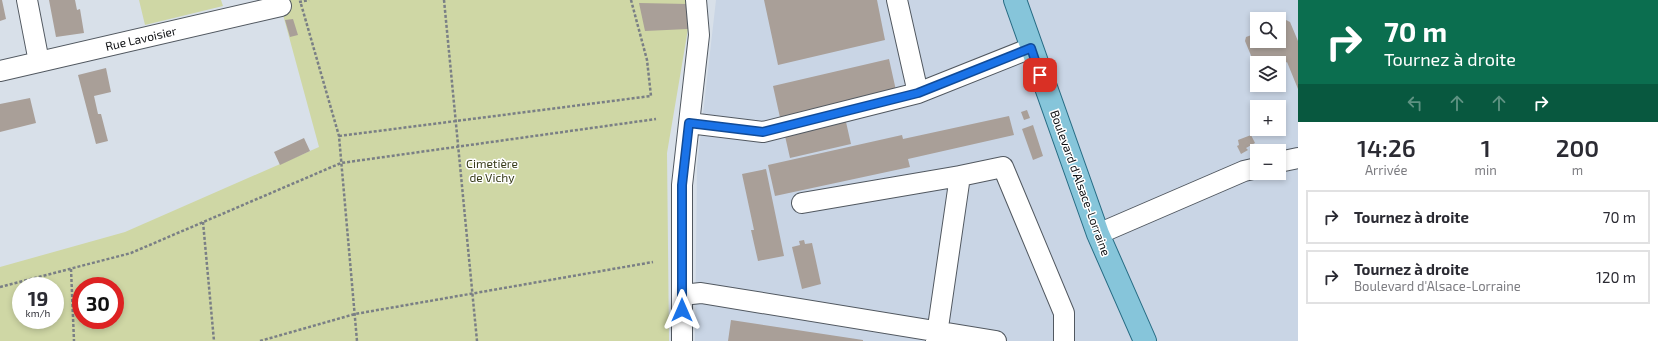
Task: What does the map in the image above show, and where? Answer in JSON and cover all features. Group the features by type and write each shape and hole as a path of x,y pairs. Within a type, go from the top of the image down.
{"main road":[{"name":"Boulevard d'Alsace-Lorraine","path":"1015,0 1098,234 1145,341"}],"street":[{"path":"27,0 40,62"},
{"path":"682,341 682,185 699,35 696,0"},
{"path":"897,0 918,93"},
{"name":"Rue Lavoisier","path":"0,71 40,62 252,6 281,6"},
{"path":"689,123 763,132 918,93 1031,48"},
{"path":"1286,161 1298,158"},
{"path":"802,203 960,176 1003,167 1064,313 1064,341"},
{"path":"1098,234 1250,170"},
{"path":"936,337 960,176"},
{"path":"682,295 701,293 936,337 996,341"}],"path":[{"path":"300,0 339,136 357,341"},
{"path":"444,0 477,341"},
{"path":"339,136 651,96 647,60 631,0"},
{"path":"0,287 131,253 341,163 656,119"},
{"path":"203,222 214,341"},
{"path":"260,341 355,314 653,262"},
{"path":"71,269 74,341"}],"shaded area":[{"path":"716,0 1298,0 1298,341 695,341 697,166"}],"green space":[{"path":"139,0 221,0 223,6 145,25"},
{"name":"Cimetière de Vichy","path":"279,0 688,0 688,29 667,153 669,341 0,341 0,267 125,232 319,147"}],"building":[{"path":"0,0 2,0 6,19 0,21"},
{"path":"49,0 75,0 77,10 80,9 84,33 56,37"},
{"path":"764,0 877,0 885,40 778,65"},
{"path":"639,3 688,4 688,29 645,31"},
{"path":"293,19 298,35 290,37 285,20"},
{"path":"1286,20 1290,22 1298,41 1298,89 1286,62 1286,56 1251,56 1245,41 1246,37 1250,36 1250,48 1286,48"},
{"path":"889,59 897,95 781,122 773,86"},
{"path":"106,68 111,92 94,96 98,114 101,114 108,141 96,144 78,75"},
{"path":"30,98 36,123 0,132 0,104"},
{"path":"1027,110 1030,118 1024,120 1021,112"},
{"path":"1009,116 1014,135 908,159 910,167 775,196 768,165 902,135 903,139"},
{"path":"846,122 851,144 790,158 785,136"},
{"path":"1033,125 1043,156 1033,160 1022,129"},
{"path":"1250,135 1255,143 1250,144 1250,146 1246,148 1248,150 1241,154 1237,146 1239,145 1238,140"},
{"path":"304,138 310,151 280,165 274,152"},
{"path":"766,169 784,256 758,261 751,230 754,230 742,174"},
{"path":"804,240 805,244 812,243 821,284 802,289 792,247 800,245 799,241"},
{"path":"731,320 863,340 863,341 728,341"}],"route":[{"path":"682,310 682,185 689,123 763,132 918,93 1031,48 1040,75"}]}
